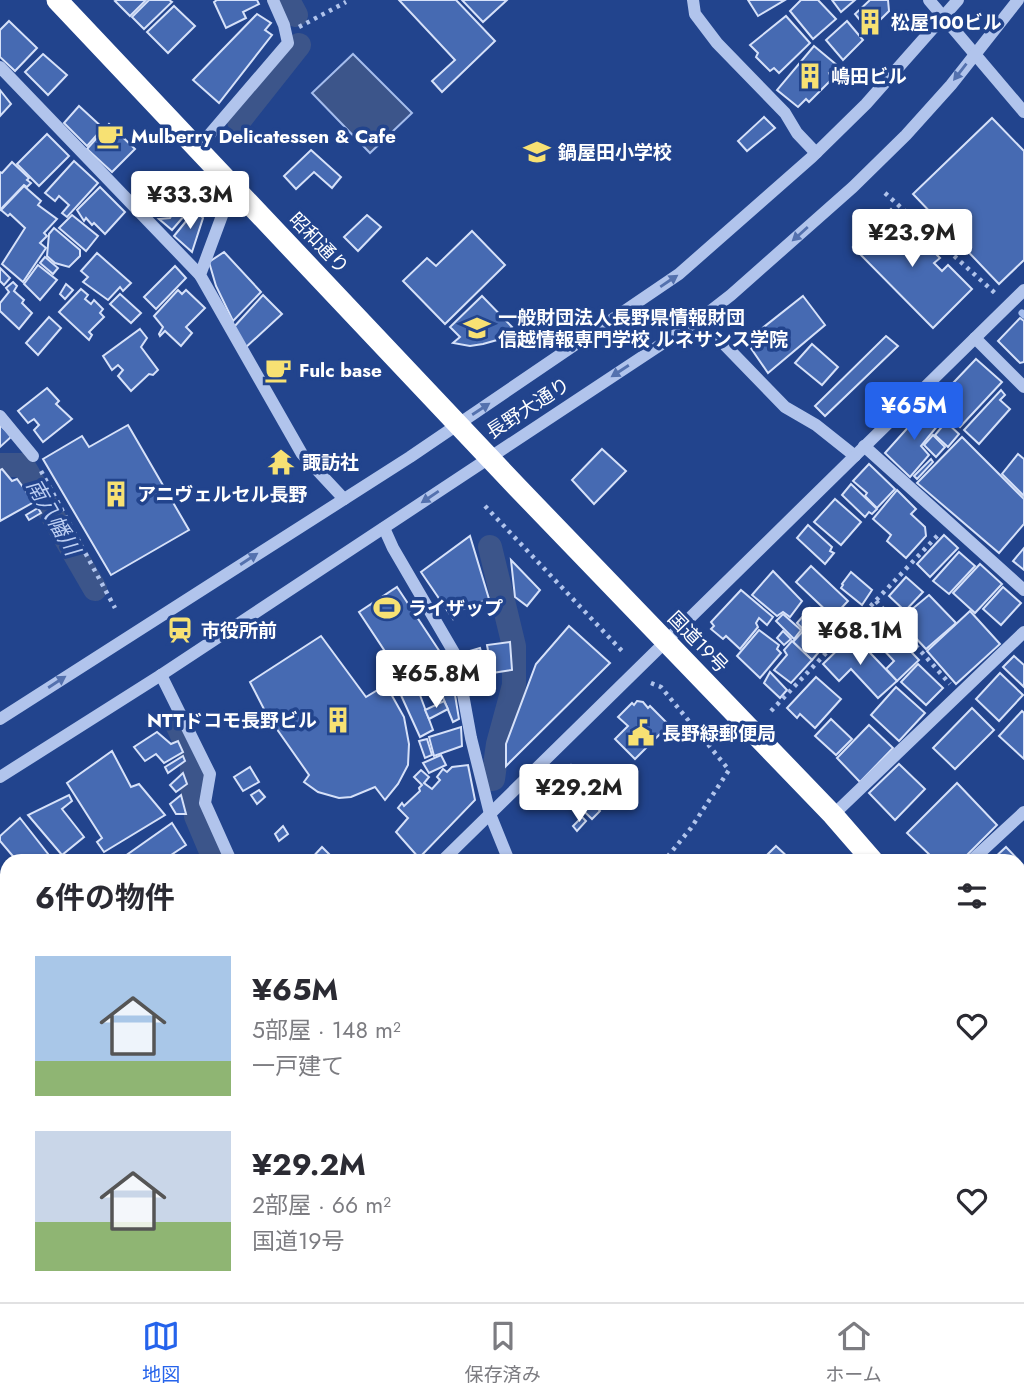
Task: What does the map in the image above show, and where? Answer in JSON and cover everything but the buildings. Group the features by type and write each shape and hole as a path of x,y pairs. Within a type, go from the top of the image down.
{"highway":[{"name":"昭和通り","path":"57,0 489,457"},
{"name":"国道19号","path":"489,457 833,815 867,854"}],"street":[{"path":"198,148 288,43 273,0"},
{"path":"693,0 695,14 717,43 785,113 797,133 816,153"},
{"path":"929,0 976,52 1024,112"},
{"name":"長野大通り","path":"0,719 344,499 679,274 816,153 866,104 958,0"},
{"name":"長野大通り","path":"0,777 161,675 705,316 853,187 906,135 951,85 1018,0"},
{"path":"0,67 200,275 302,454 344,499"},
{"path":"200,275 233,186"},
{"path":"449,854 1024,290"},
{"path":"975,338 1024,387"},
{"path":"721,341 785,407 816,425 855,456"},
{"path":"0,416 33,456"},
{"path":"864,446 1024,590"},
{"path":"384,528 456,656 471,738 490,814 506,854"},
{"path":"833,815 1024,632"},
{"path":"161,675 210,774 205,803 228,854"},
{"path":"979,854 1024,812"}],"path":[{"path":"286,35 346,2"},
{"path":"885,193 1009,305"},
{"path":"33,456 114,608"},
{"path":"485,506 623,652"},
{"path":"771,711 949,523"},
{"path":"876,601 959,694"},
{"path":"651,683 661,687 729,770 691,828 670,854"}],"shaded area":[{"path":"353,54 412,113 370,153 312,93"}],"waterway":[{"path":"288,0 296,15"},
{"path":"239,121 299,45"},
{"name":"南八幡川","path":"0,465 23,465 95,589"},
{"path":"490,547 514,646 514,685 498,744 493,779"},
{"name":"南八幡川","path":"176,722 192,758 196,816 212,854"}],"place":[{"name":"松屋100ビル","path":"870,22"},
{"name":"嶋田ビル","path":"810,76"},
{"name":"Mulberry Delicatessen & Cafe","path":"110,136"},
{"name":"鍋屋田小学校","path":"537,152"},
{"name":"一般財団法人長野県情報財団 信越情報専門学校 ルネサンス学院","path":"477,328"},
{"name":"Fulc base","path":"278,370"},
{"name":"諏訪社","path":"281,462"},
{"name":"アニヴェルセル長野","path":"116,494"},
{"name":"ライザップ","path":"387,608"},
{"name":"市役所前","path":"180,630"},
{"name":"NTTドコモ長野ビル","path":"338,720"},
{"name":"長野緑郵便局","path":"641,733"}]}
